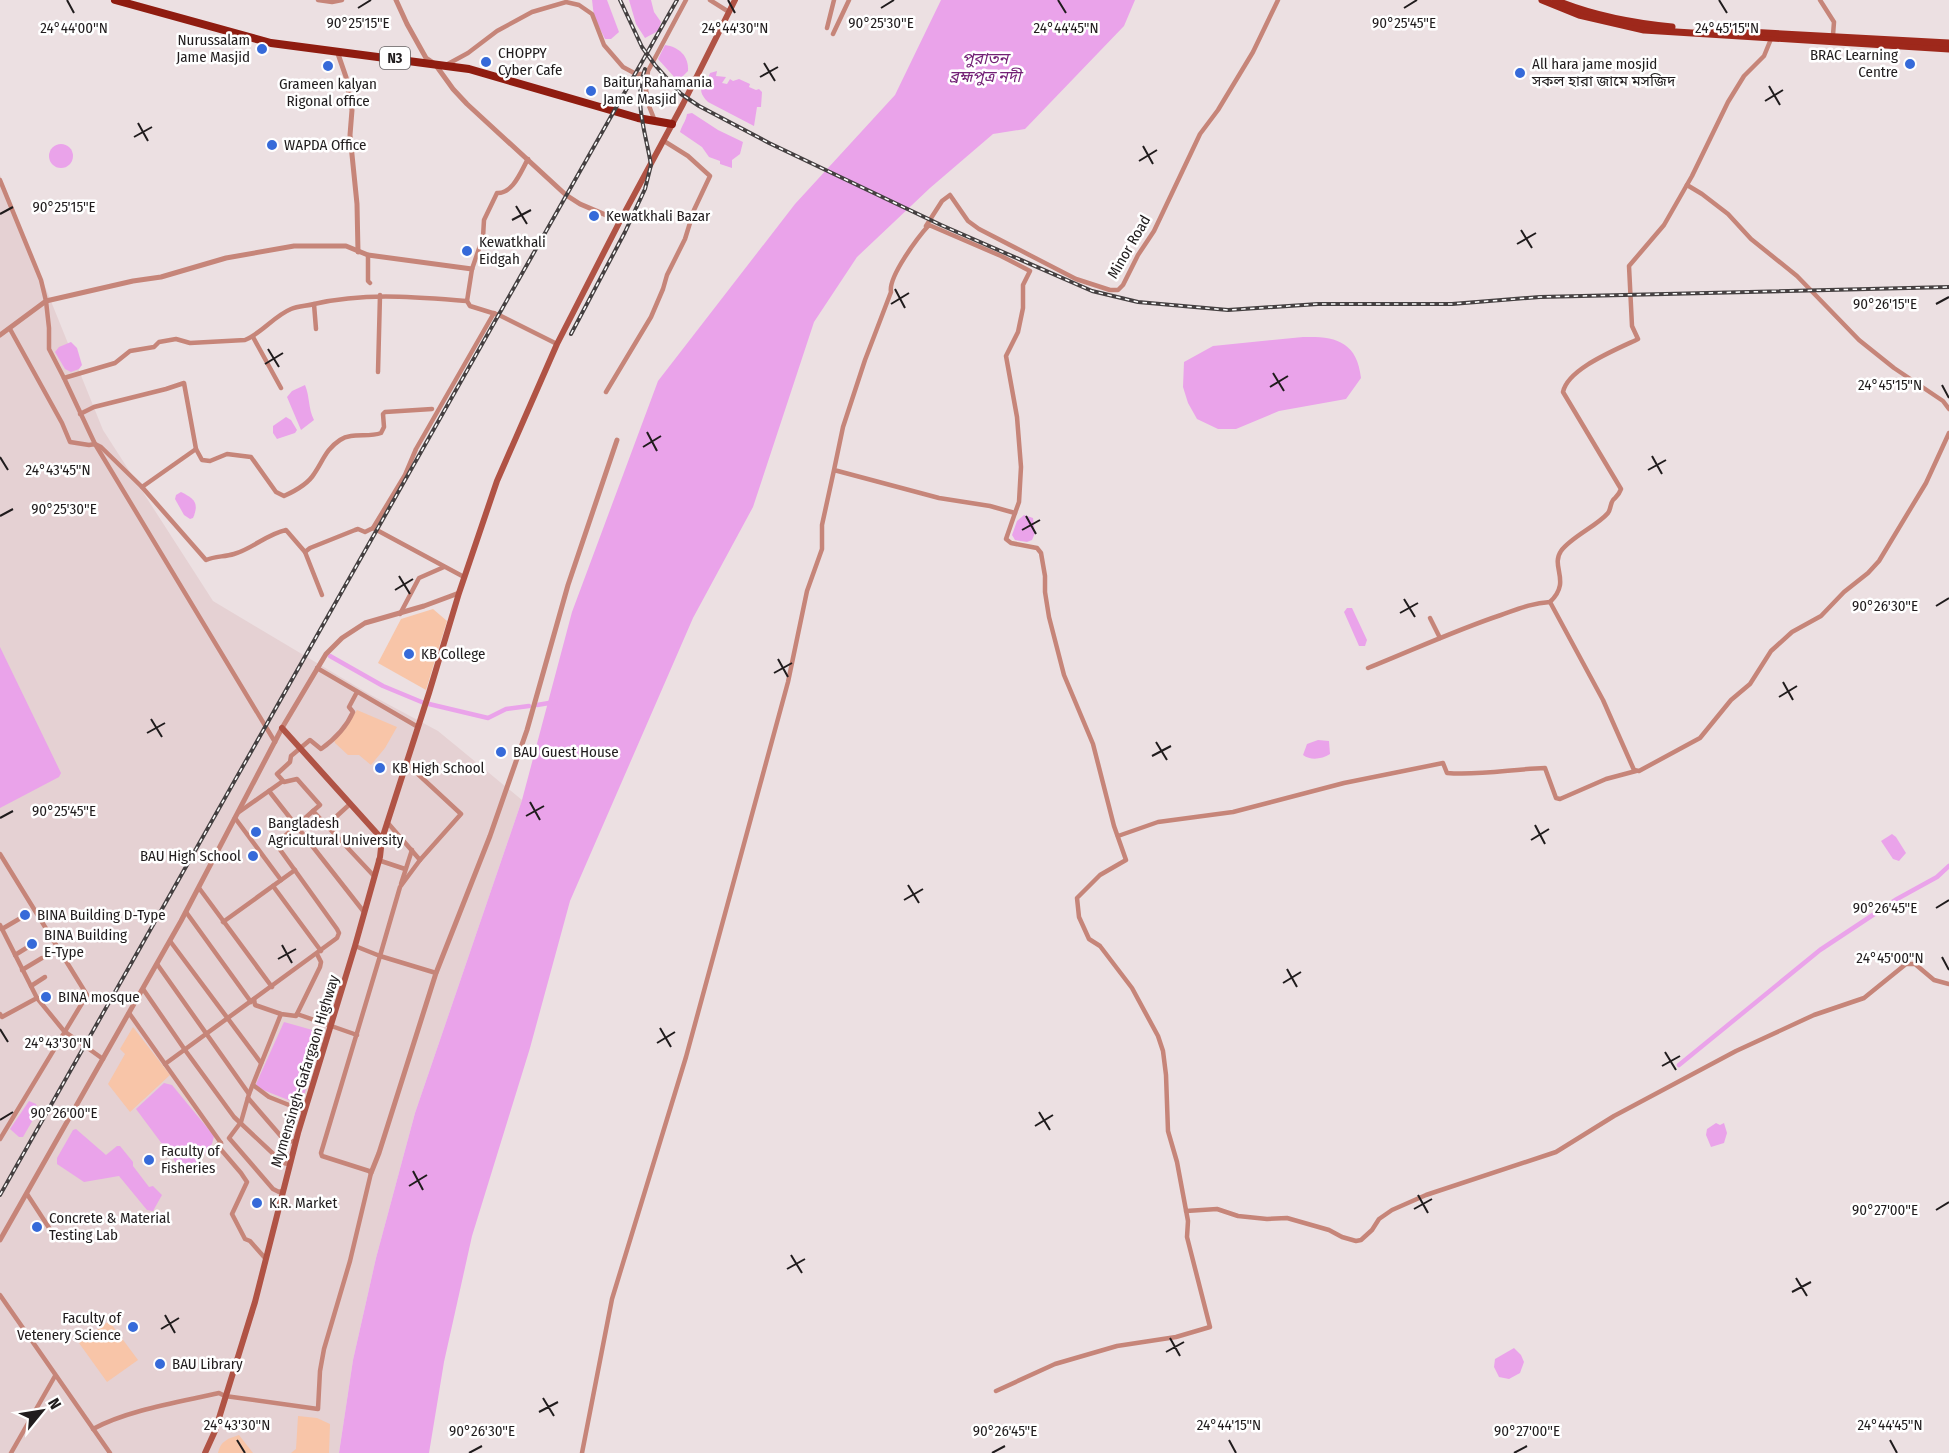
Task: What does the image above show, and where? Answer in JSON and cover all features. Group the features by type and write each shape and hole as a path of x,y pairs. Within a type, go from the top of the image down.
{"highway":[{"name":"N3","path":"115,0 271,43 469,69 672,124"}],"main road":[{"name":"Mymensingh-Gafargaon Highway","path":"206,1453 255,1302 289,1164 355,946 387,822 464,577 497,481 557,344 735,0"},
{"path":"1542,0 1579,15 1628,27 1771,39 1949,49"},
{"path":"1555,0 1577,9 1640,24 1949,43"},
{"path":"282,728 382,839"}],"street":[{"path":"318,0 332,2 342,0"},
{"path":"396,0 426,58 435,64 467,104 566,195 620,222"},
{"path":"655,121 646,90 648,74 686,0"},
{"path":"710,0 729,12"},
{"path":"827,28 834,0"},
{"path":"833,34 849,0"},
{"name":"Minor Road","path":"921,233 942,201 950,195 968,220 979,229 1076,279 1110,290 1118,290 1154,231 1200,134 1218,110 1253,52 1278,0"},
{"path":"1820,0 1834,22 1833,35"},
{"path":"446,66 497,31 532,12 565,1 579,5 592,14 604,45 623,68 636,74 648,74"},
{"path":"1368,668 1453,631 1520,610 1533,603 1550,602 1559,593 1561,585 1559,560 1562,550 1609,512 1612,501 1619,495 1621,489 1572,410 1563,392 1564,386 1577,373 1606,354 1638,339 1632,326 1629,266 1664,225 1687,185 1728,102 1744,76 1764,56 1771,39"},
{"path":"337,51 346,77 352,110 350,135 357,204 358,252"},
{"path":"606,392 651,317 667,274 685,239 694,210 710,176 688,156 664,141"},
{"path":"528,159 509,190 497,193 484,220 483,237 472,269 467,301 470,306 495,313 557,344"},
{"path":"0,180 24,238 46,301 49,349 80,414 95,444 274,742"},
{"path":"1687,185 1728,214 1751,239 1797,276 1859,340 1894,368 1943,401 1949,409"},
{"path":"582,1453 612,1299 686,1057 788,682 807,591 822,549 822,525 843,427 891,292 890,286 921,233 929,225 1030,271 1023,285 1023,308 1018,332 1006,356 1017,417 1021,467 1019,502 1006,538 1011,543 1036,548 1041,553 1054,641 1067,684 1093,744 1126,860 1111,867 1088,887 1077,898 1076,906 1078,917 1089,939 1100,946 1132,988 1158,1036 1166,1075 1168,1131 1177,1162 1188,1221 1187,1238 1210,1327 1176,1337 1117,1346 1055,1364 996,1391"},
{"path":"0,335 46,301 133,281 161,278 226,258 294,246 346,246 368,255 472,269"},
{"path":"368,255 368,281 370,283"},
{"path":"64,378 116,363 130,351 154,347 159,342 176,339 190,343 245,340 253,337 291,309 315,304 380,295 467,301"},
{"path":"378,372 380,295"},
{"path":"315,304 316,328"},
{"path":"305,552 355,530 365,532 373,528 495,313"},
{"path":"10,329 62,423 70,442 95,444 101,447 142,487 206,560 214,556 234,554 274,533 286,530 305,552 322,595"},
{"path":"253,337 281,388"},
{"path":"80,414 94,406 184,383 196,449 202,460 210,461 227,454 251,457 276,492 284,496 309,480 324,454 343,438 381,432 384,427 383,414 385,412 432,409"},
{"path":"1118,836 1158,822 1233,812 1344,783 1443,763 1446,773 1467,775 1545,768 1556,798 1560,799 1606,779 1636,771 1675,753 1700,738 1731,700 1750,684 1771,651 1792,632 1821,616 1879,561 1926,483 1949,433"},
{"path":"93,1429 105,1423 219,1392 225,1396 318,1409 324,1349 350,1261 371,1173 436,973 490,836 527,730 568,585 617,440"},
{"path":"142,487 196,449"},
{"path":"834,470 939,498 990,506 1015,513"},
{"path":"373,528 464,577"},
{"path":"400,614 419,578 444,567"},
{"path":"0,1240 186,912 274,742 317,668 334,645 358,627 459,593"},
{"path":"1550,602 1583,660 1636,771"},
{"path":"1430,618 1440,638"},
{"path":"317,668 418,728"},
{"path":"283,781 277,774 300,748 310,740 321,749 344,727 351,715 352,710 349,708 357,692"},
{"path":"400,887 420,860 461,814 406,762"},
{"path":"165,1064 319,952 337,938 339,933 276,844 320,805 297,779 283,781 236,815"},
{"path":"269,791 364,912"},
{"path":"327,825 350,804"},
{"path":"313,811 374,876"},
{"path":"236,815 281,880"},
{"path":"387,822 420,860"},
{"path":"371,1173 321,1154 412,850"},
{"path":"0,854 87,995 0,1139"},
{"path":"378,861 405,869"},
{"path":"224,922 295,870"},
{"path":"186,912 255,1005 294,1017 321,962 319,952 273,886"},
{"path":"198,888 272,987"},
{"path":"19,919 1,927 30,986 64,1031 104,1059"},
{"path":"170,940 261,1063"},
{"path":"355,946 436,973"},
{"path":"15,955 28,947"},
{"path":"22,970 42,957"},
{"path":"157,964 249,1096 286,1142 296,1141"},
{"path":"1186,1211 1217,1209 1238,1216 1267,1219 1287,1218 1329,1230 1342,1237 1361,1240 1372,1230 1379,1219 1392,1210 1426,1195 1556,1152 1624,1110 1697,1074 1736,1051 1814,1015 1864,998 1906,964 1915,964 1934,980 1949,984"},
{"path":"30,986 42,979 44,986"},
{"path":"143,989 184,1050 234,1117 283,1164 289,1164"},
{"path":"0,1014 2,1017 38,998"},
{"path":"129,1013 221,1143"},
{"path":"265,1258 250,1240 245,1239 232,1214 247,1182 217,1145 229,1138 241,1122 281,1014"},
{"path":"297,1014 357,1035"},
{"path":"253,1085 269,1097 304,1111"},
{"path":"229,1138 273,1189 282,1191"},
{"path":"27,1194 55,1237"},
{"path":"0,1295 110,1453"},
{"path":"11,1453 55,1376"}],"shaded area":[{"name":"Bangladesh Agricultural University","path":"0,175 103,430 213,601 369,694 438,731 522,800 415,1113 376,1258 353,1360 339,1453 0,1453"},
{"path":"433,609 447,621 426,690 378,663 401,619"},
{"path":"357,710 397,727 385,748 371,765 359,755 348,755 334,740"},
{"path":"133,1027 170,1075 130,1112 108,1084 125,1054 120,1049"},
{"path":"109,1321 138,1360 107,1382 79,1343"},
{"path":"298,1416 317,1418 330,1424 329,1453 291,1453 296,1449"},
{"path":"239,1435 253,1453 218,1453 223,1443"}],"water":[{"path":"592,0 607,0 619,32 611,39 605,39 594,17"},
{"path":"629,0 651,0 654,12 661,22 658,31 645,38 636,24"},
{"name":"পুরাতন ব্রহ্মপুত্র নদী","path":"941,0 1135,0 1124,26 1025,129 993,134 930,188 857,257 814,322 753,507 693,618 570,901 530,1048 472,1236 444,1362 429,1453 339,1453 353,1360 376,1258 415,1113 522,800 572,612 658,381 795,204 895,95"},
{"path":"665,45 679,50 687,61 688,71 679,80 658,59"},
{"path":"717,71 716,76 726,77 722,83 727,84 730,79 733,81 739,79 750,84 749,87 762,92 761,107 757,107 754,126 708,102 703,97 701,89 703,81 708,79 710,73"},
{"path":"692,113 718,130 743,142 740,154 732,160 732,168 709,157 702,147 680,132 687,114"},
{"path":"61,144 69,148 73,156 69,164 61,168 53,164 49,156 53,148"},
{"path":"1303,337 1334,340 1342,343 1355,356 1361,378 1346,399 1279,411 1236,429 1218,429 1197,419 1188,403 1183,387 1184,362 1213,346"},
{"path":"71,342 77,348 82,365 71,372 65,369 55,352 59,347"},
{"path":"305,385 314,420 301,430 287,397 292,391"},
{"path":"286,417 291,420 297,430 295,433 277,439 273,433 273,426"},
{"path":"181,492 194,501 196,508 193,518 190,519 184,515 175,499 176,495"},
{"path":"1024,515 1033,518 1035,533 1032,540 1027,542 1015,540 1012,535 1017,521"},
{"path":"1347,608 1352,608 1367,640 1365,646 1359,646 1344,612"},
{"path":"0,647 61,773 59,777 0,808"},
{"path":"1318,740 1329,741 1330,754 1316,759 1303,755 1307,744"},
{"path":"1892,834 1906,853 1899,861 1893,859 1881,841"},
{"path":"284,1022 316,1031 321,1035 301,1105 258,1088 256,1084"},
{"path":"164,1083 172,1085 214,1136 212,1144 196,1165 180,1168 136,1109"},
{"path":"29,1101 36,1104 38,1111 23,1137 19,1137 10,1129"},
{"path":"1716,1123 1720,1125 1724,1123 1727,1133 1724,1143 1711,1147 1706,1135 1707,1129"},
{"path":"76,1129 106,1155 120,1146 149,1187 153,1186 162,1195 153,1211 147,1210 119,1176 84,1182 57,1164 57,1158 73,1130"},
{"path":"1514,1348 1524,1362 1520,1373 1509,1379 1499,1377 1494,1367 1495,1359"}],"waterway":[{"path":"330,656 383,686 424,703"},
{"path":"537,705 555,702"},
{"path":"429,704 488,718 506,709 529,706"},
{"path":"1679,1065 1820,950 1897,899 1937,877 1949,866"}],"railway":[{"path":"620,0 642,47 655,65 681,94 699,106 769,143 941,225 1092,291 1138,302 1228,310 1318,304 1452,304 1540,297 1949,287"},
{"path":"0,1195 677,0"},
{"path":"571,334 645,189 651,165 640,105 645,69"}],"place":[{"name":"Nurussalam Jame Masjid","path":"262,49"},
{"name":"CHOPPY Cyber Cafe","path":"486,62"},
{"name":"BRAC Learning Centre","path":"1910,64"},
{"name":"Grameen kalyan Rigonal office","path":"328,66"},
{"name":"All hara jame mosjid সকল হারা জামে মসজিদ","path":"1520,73"},
{"name":"Baitur Rahamania Jame Masjid","path":"591,91"},
{"name":"WAPDA Office","path":"272,145"},
{"name":"Kewatkhali Bazar","path":"594,216"},
{"name":"Kewatkhali Eidgah","path":"467,251"},
{"name":"KB College","path":"409,654"},
{"name":"BAU Guest House","path":"501,752"},
{"name":"KB High School","path":"380,768"},
{"name":"Bangladesh Agricultural University","path":"256,832"},
{"name":"BAU High School","path":"253,856"},
{"name":"BINA Building D-Type","path":"25,915"},
{"name":"BINA Building E-Type","path":"32,944"},
{"name":"BINA mosque","path":"46,997"},
{"name":"Faculty of Fisheries","path":"149,1160"},
{"name":"K.R. Market","path":"257,1203"},
{"name":"Concrete & Material Testing Lab","path":"37,1227"},
{"name":"Faculty of Vetenery Science","path":"133,1327"},
{"name":"BAU Library","path":"160,1364"}]}
